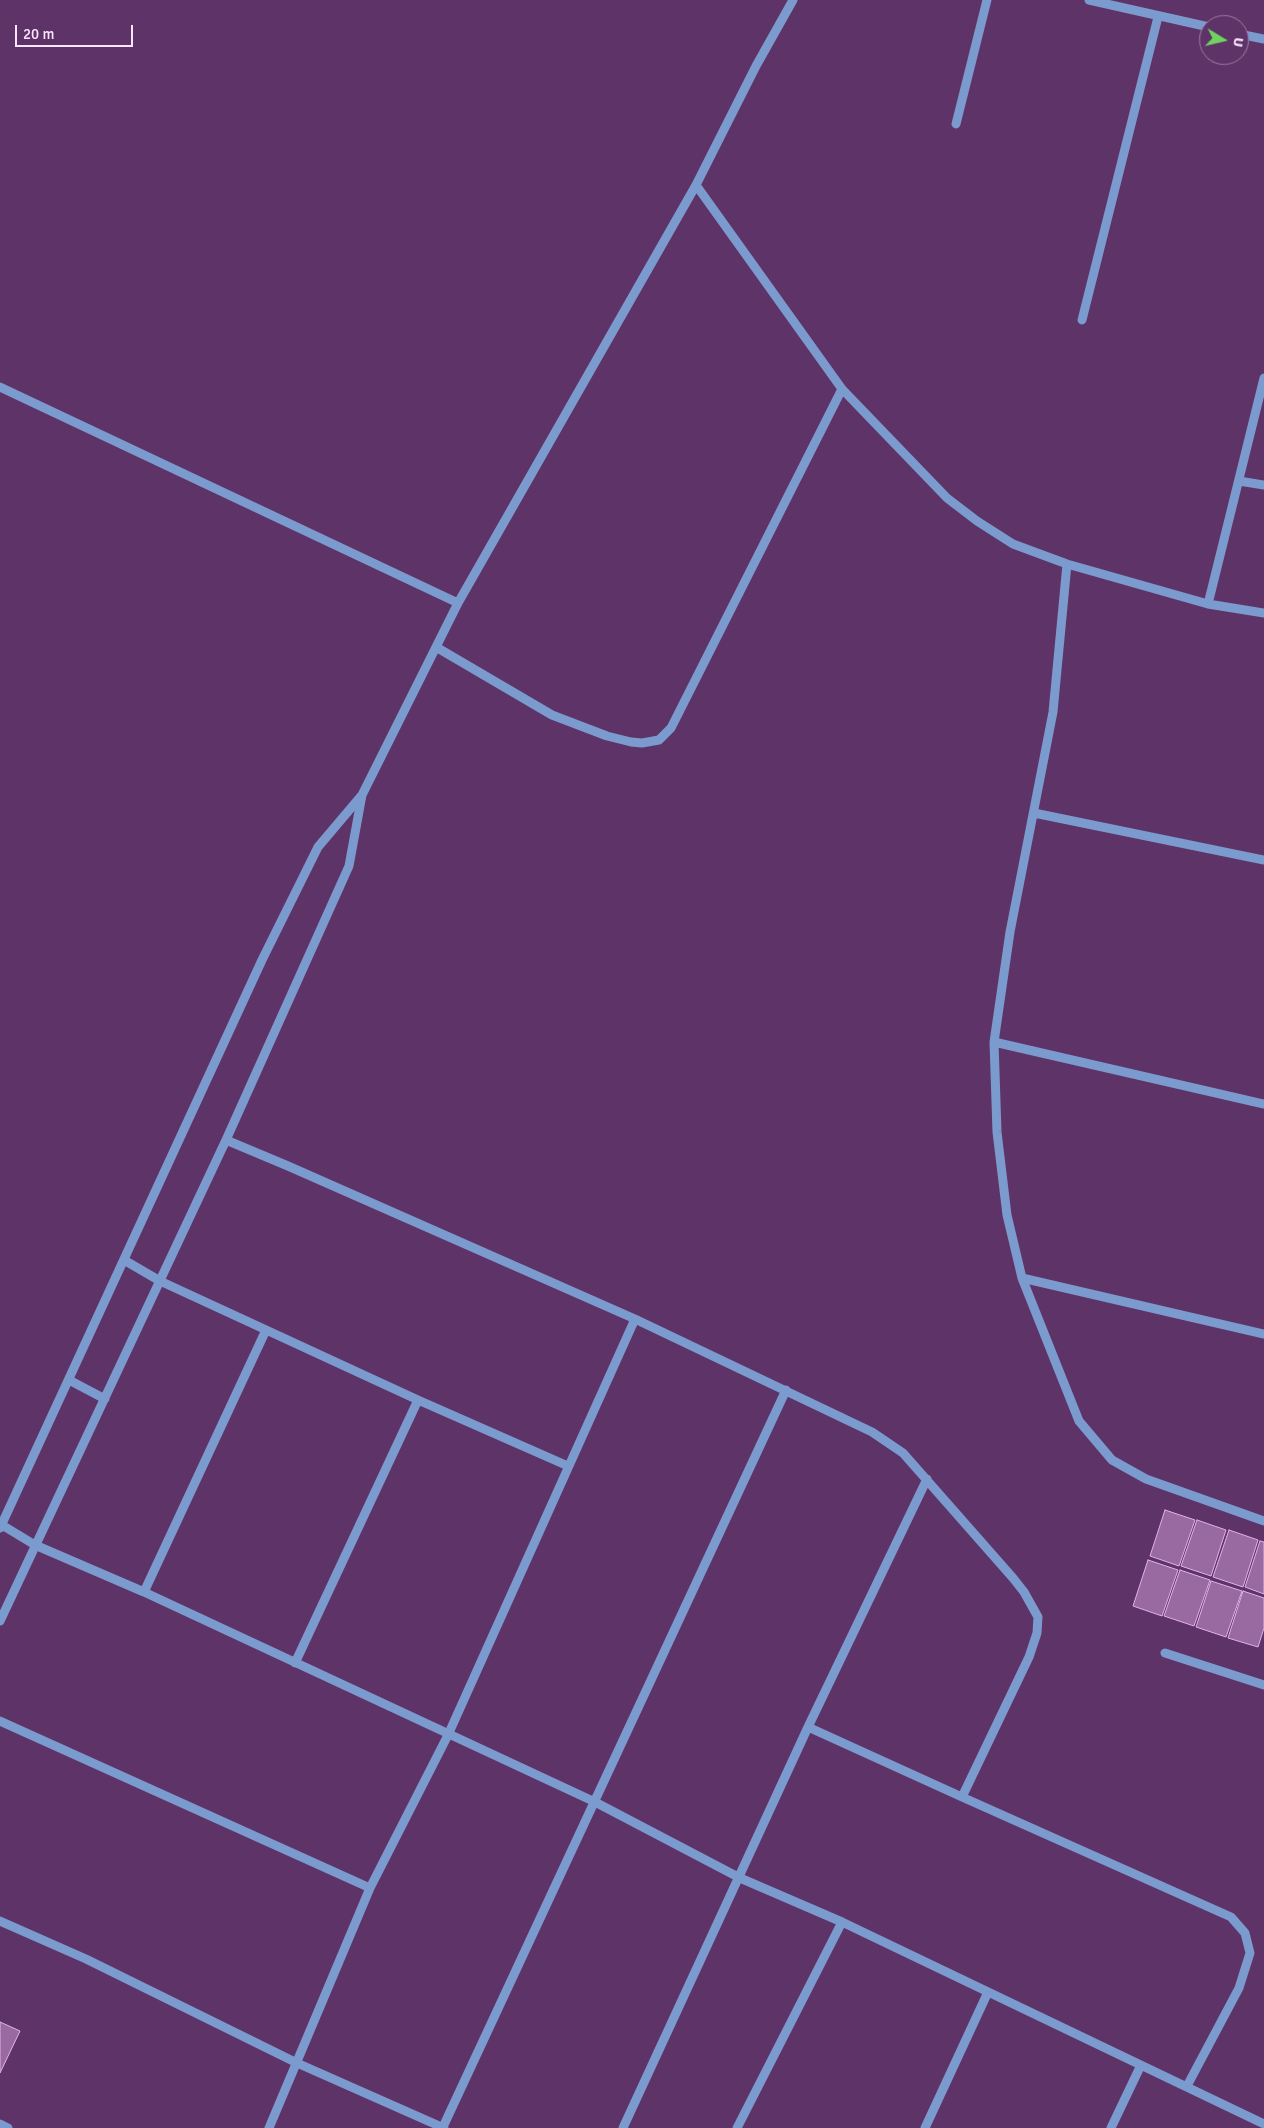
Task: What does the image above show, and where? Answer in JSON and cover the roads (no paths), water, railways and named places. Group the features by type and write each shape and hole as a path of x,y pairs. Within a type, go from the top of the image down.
{"street":[{"path":"793,0 756,66 696,185 458,604 362,795 318,848 258,969 1,1527 35,1545 144,1592 595,1802 740,1878 842,1922 1264,2124"},
{"path":"956,124 987,0"},
{"path":"1089,0 1199,26"},
{"path":"1082,320 1158,17"},
{"path":"1249,36 1264,39"},
{"path":"696,185 842,389 947,498 1013,544 1068,564 1208,604 1264,612"},
{"path":"1208,604 1264,378"},
{"path":"0,387 458,604"},
{"path":"436,647 552,714 608,736 631,742 642,743 660,740 671,728 842,389"},
{"path":"1239,481 1264,485"},
{"path":"1068,564 1053,712 1010,932 994,1042 997,1132 1006,1206 1022,1278 1079,1421 1112,1460 1146,1479 1264,1521"},
{"path":"0,1621 226,1140 349,866 362,795"},
{"path":"1034,813 1264,860"},
{"path":"994,1042 1264,1104"},
{"path":"226,1140 298,1170 635,1320 872,1432 903,1453 1024,1592 1038,1617 1037,1633 1030,1657 962,1797"},
{"path":"124,1260 160,1281 418,1400 568,1466"},
{"path":"1022,1278 1264,1334"},
{"path":"268,2128 370,1888 448,1735 635,1320"},
{"path":"144,1592 266,1330"},
{"path":"69,1380 104,1399"},
{"path":"0,1921 86,1959 296,2063 444,2128 786,1390"},
{"path":"295,1663 418,1400"},
{"path":"623,2128 740,1878 808,1727 927,1479"},
{"path":"1165,1653 1264,1685"},
{"path":"0,1721 370,1888"},
{"path":"808,1727 1231,1917 1245,1933 1250,1953 1239,1988 1187,2086"},
{"path":"737,2128 842,1922"},
{"path":"925,2128 988,1992"},
{"path":"1111,2128 1141,2065"},
{"path":"0,2124 8,2128"}]}
